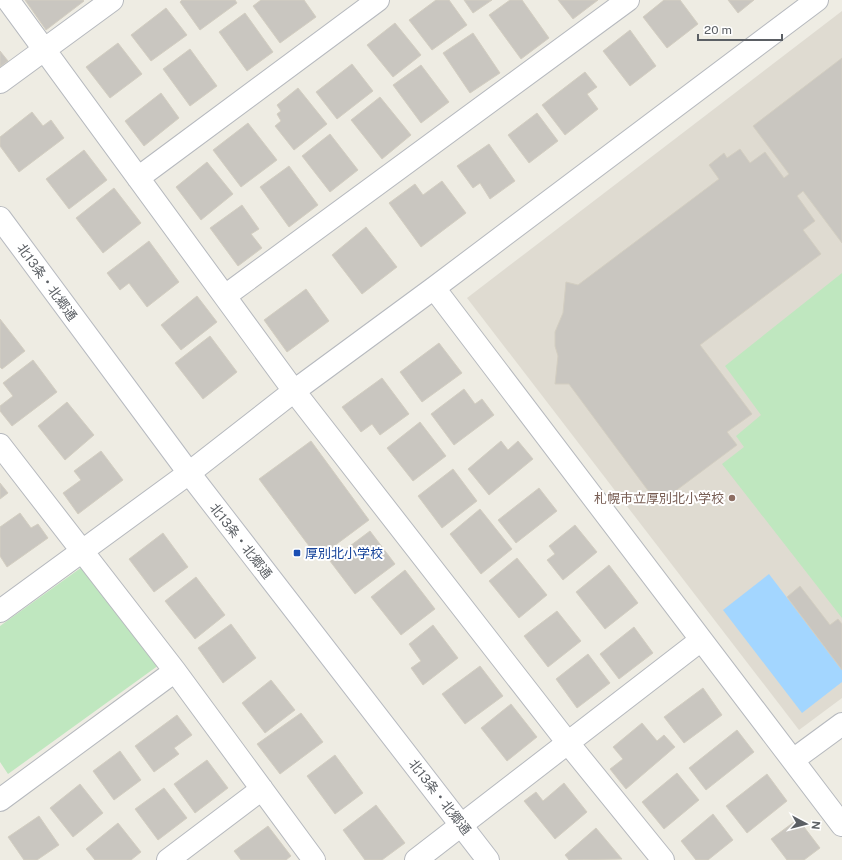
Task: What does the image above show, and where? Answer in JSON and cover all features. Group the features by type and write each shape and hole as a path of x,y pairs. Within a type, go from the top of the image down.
{"street":[{"path":"8,0 294,391 568,743 663,860"},
{"path":"0,82 112,0"},
{"path":"138,178 378,0"},
{"path":"225,296 628,0"},
{"path":"0,611 189,473 294,391 434,288 817,0"},
{"name":"北13条・北郷通","path":"0,218 189,473 488,860"},
{"path":"434,288 842,825"},
{"path":"0,445 175,670 314,860"},
{"path":"416,860 702,640"},
{"path":"0,800 175,670"},
{"path":"792,760 842,724"},
{"path":"168,860 262,789"}],"shaded area":[{"name":"札幌市立厚別北小学校","path":"842,11 842,698 799,730 467,298"}],"green space":[{"path":"842,273 842,618 722,464 744,447 736,436 761,415 725,366"},
{"path":"82,567 159,665 8,774 0,762 0,626"}],"water":[{"path":"769,574 842,670 842,682 802,713 723,610"}],"building":[{"path":"25,0 83,0 84,1 46,30"},
{"path":"182,0 235,0 237,3 200,30 180,2"},
{"path":"261,0 304,0 316,17 280,43 253,6"},
{"path":"436,0 449,0 467,25 432,50 409,20"},
{"path":"464,0 492,0 473,13"},
{"path":"510,0 522,0 549,38 521,59 489,15"},
{"path":"558,0 598,0 573,19"},
{"path":"664,0 680,0 698,24 667,48 643,17"},
{"path":"728,0 754,0 738,13"},
{"path":"166,8 187,35 151,61 131,35"},
{"path":"245,13 273,52 247,71 219,32"},
{"path":"395,23 421,55 393,77 367,45"},
{"path":"630,30 656,66 630,86 603,51"},
{"path":"473,33 500,73 470,93 443,53"},
{"path":"118,43 142,74 110,98 86,67"},
{"path":"190,49 217,86 190,106 163,69"},
{"path":"0,51 8,61 0,67"},
{"path":"842,58 842,243 803,191 797,196 815,221 803,230 821,254 700,345 752,414 727,432 737,445 658,504 569,384 555,384 558,356 555,346 555,332 563,313 566,282 578,285 719,179 709,165 724,153 727,158 740,149 750,163 765,152 784,178 789,174 753,126"},
{"path":"352,64 373,91 337,119 316,92"},
{"path":"421,65 449,102 421,123 393,85"},
{"path":"585,72 597,87 587,94 598,109 565,135 542,105"},
{"path":"298,88 327,124 294,150 275,126 281,121 277,114 281,111 277,105"},
{"path":"161,93 179,118 144,146 125,121"},
{"path":"380,97 411,135 382,159 351,120"},
{"path":"32,112 43,126 51,120 64,138 19,172 0,146 0,137"},
{"path":"537,113 558,141 529,163 508,135"},
{"path":"248,123 277,160 241,187 213,150"},
{"path":"330,134 358,170 330,192 302,156"},
{"path":"489,144 515,181 490,199 480,183 473,188 457,166"},
{"path":"84,150 107,180 69,209 46,179"},
{"path":"207,162 233,194 201,220 176,187"},
{"path":"289,166 318,205 289,227 260,187"},
{"path":"442,181 466,213 421,247 389,203 415,184 423,195"},
{"path":"114,188 141,223 103,253 76,218"},
{"path":"242,205 259,229 251,234 262,248 238,266 210,228"},
{"path":"366,227 397,267 362,294 332,255"},
{"path":"149,241 179,282 147,307 129,283 120,290 107,273"},
{"path":"306,289 329,321 287,352 264,320"},
{"path":"197,296 217,322 181,350 161,325"},
{"path":"0,319 25,351 2,369 0,367"},
{"path":"210,336 237,372 203,399 175,363"},
{"path":"439,343 462,373 422,402 400,372"},
{"path":"33,360 57,392 12,426 0,411 0,406 13,396 3,383"},
{"path":"382,378 409,414 380,435 372,424 361,432 342,407"},
{"path":"464,389 475,404 482,399 494,415 454,445 431,414"},
{"path":"67,402 94,435 65,460 38,426"},
{"path":"420,422 446,456 413,481 387,448"},
{"path":"311,441 369,520 318,558 259,479"},
{"path":"501,441 508,450 518,441 533,459 489,495 468,469"},
{"path":"101,451 123,480 78,514 63,493 81,480 74,471"},
{"path":"453,469 477,501 442,528 418,496"},
{"path":"0,483 8,493 0,499"},
{"path":"539,488 557,511 516,543 498,520"},
{"path":"480,509 512,549 481,574 450,534"},
{"path":"20,513 31,528 38,524 48,538 7,567 0,556 0,527"},
{"path":"575,525 597,552 563,580 547,560 555,554 549,546"},
{"path":"370,531 395,564 355,594 330,561"},
{"path":"163,533 188,567 154,592 129,559"},
{"path":"517,558 547,595 519,618 489,581"},
{"path":"609,565 638,603 605,629 576,592"},
{"path":"405,570 435,609 401,635 371,597"},
{"path":"196,577 225,615 195,639 165,601"},
{"path":"800,586 830,625 838,619 842,624 842,670 787,597"},
{"path":"557,611 581,641 548,667 524,636"},
{"path":"231,624 256,658 223,683 198,648"},
{"path":"433,625 458,658 423,685 411,668 421,661 409,644"},
{"path":"634,627 653,653 619,679 600,654"},
{"path":"588,654 610,683 577,708 556,679"},
{"path":"480,666 503,696 465,724 442,694"},
{"path":"271,680 295,710 265,733 242,703"},
{"path":"703,688 722,715 684,743 664,717"},
{"path":"511,704 537,737 507,761 481,728"},
{"path":"301,713 323,742 280,774 257,744"},
{"path":"177,715 192,735 174,748 179,754 154,772 135,746"},
{"path":"642,723 657,741 664,735 675,747 626,789 610,769 623,759 613,747"},
{"path":"737,730 754,752 706,790 689,768"},
{"path":"120,751 141,780 114,800 93,771"},
{"path":"335,755 363,793 335,814 307,776"},
{"path":"207,760 228,788 195,813 174,784"},
{"path":"677,773 699,800 664,829 642,802"},
{"path":"767,774 787,801 747,833 726,806"},
{"path":"564,783 587,812 555,839 524,801 536,792 543,801"},
{"path":"80,784 103,813 73,837 50,808"},
{"path":"164,788 187,818 158,840 135,809"},
{"path":"376,805 405,843 382,860 365,860 343,830"},
{"path":"713,814 733,840 708,860 696,860 681,841"},
{"path":"39,816 59,845 37,860 24,860 8,837"},
{"path":"798,819 820,848 804,860 787,860 771,839"},
{"path":"118,823 141,852 131,860 95,860 86,849"},
{"path":"268,826 291,856 286,860 241,860 234,851"},
{"path":"596,828 622,859 569,860 565,855"}],"place":[{"name":"札幌市立厚別北小学校","path":"732,498"},
{"name":"厚別北小学校","path":"297,553"}]}
